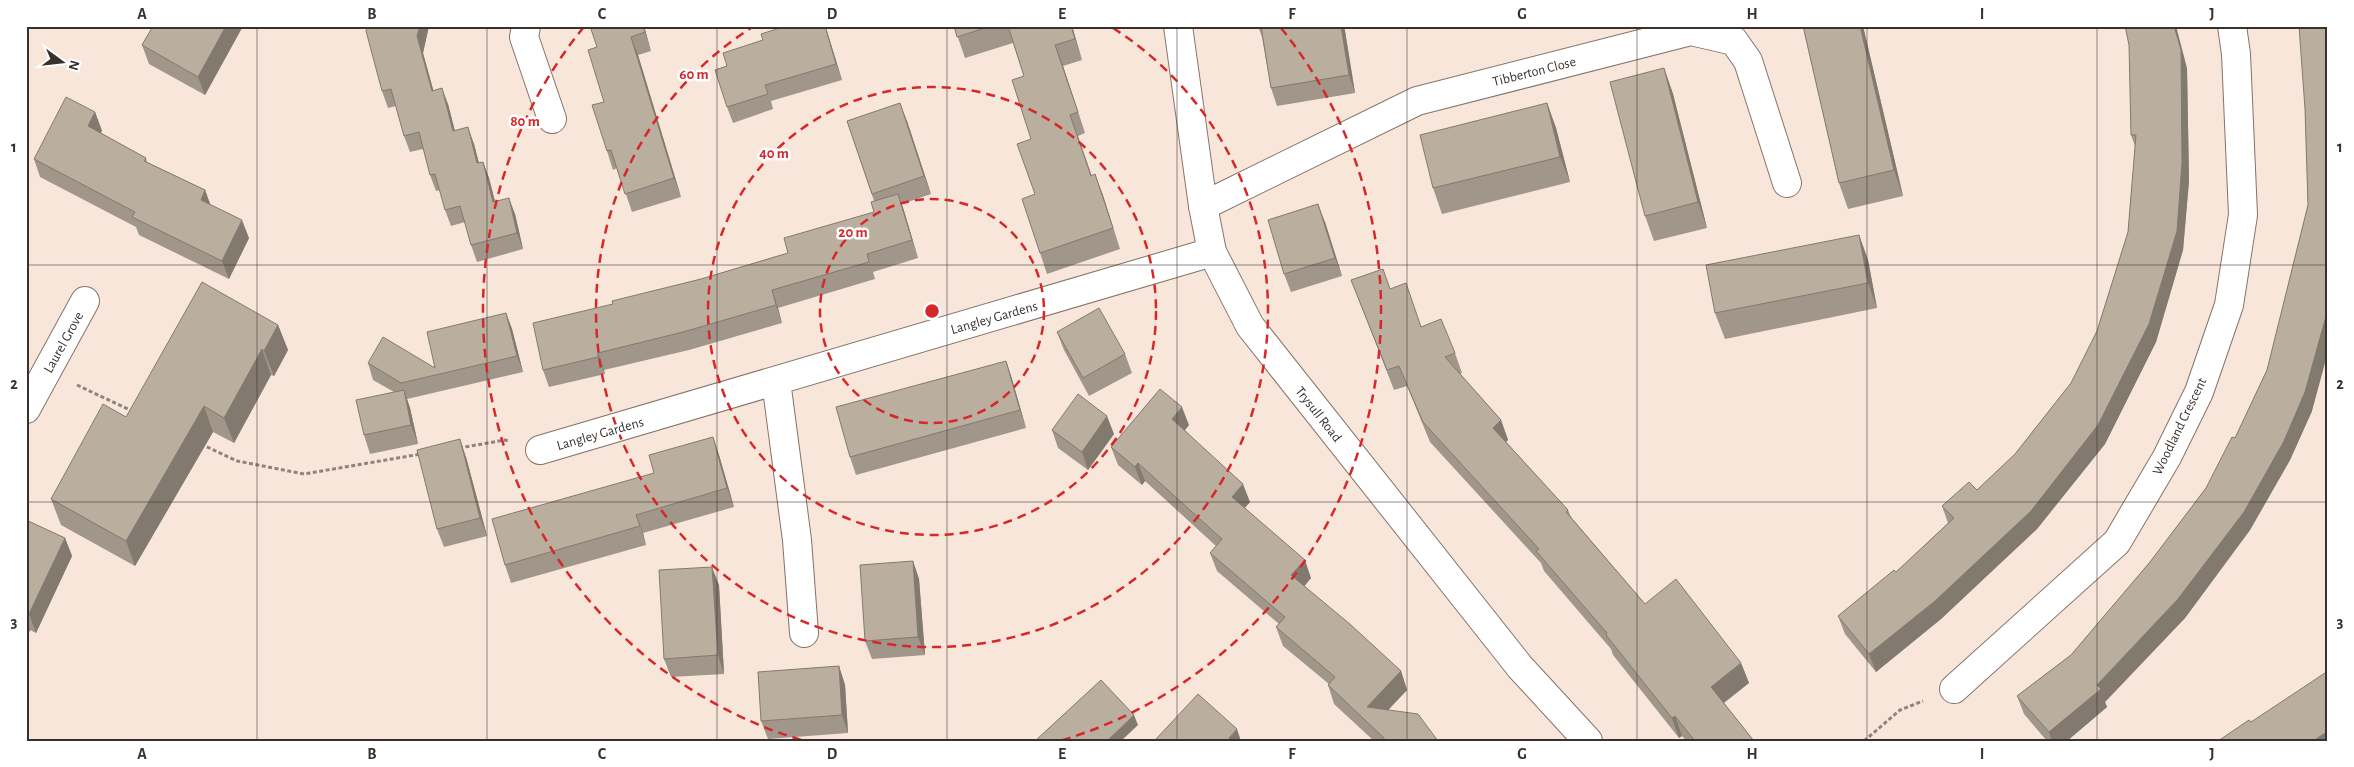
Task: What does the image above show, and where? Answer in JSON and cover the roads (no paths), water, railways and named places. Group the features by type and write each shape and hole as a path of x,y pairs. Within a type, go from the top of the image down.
{"street":[{"path":"526,26 524,37 552,119"},
{"name":"Trysull Road","path":"1178,26 1203,206 1212,252 1250,326 1520,667 1587,740"},
{"name":"Woodland Crescent","path":"1954,689 2117,542 2166,457 2199,392 2229,305 2243,215 2236,54 2232,26"},
{"name":"Tibberton Close","path":"1203,206 1417,101 1691,31 1734,41 1748,60 1786,183"},
{"name":"Langley Gardens","path":"540,450 1212,252"},
{"name":"Laurel Grove","path":"26,409 85,301"},
{"path":"776,381 797,540 804,633"}]}
